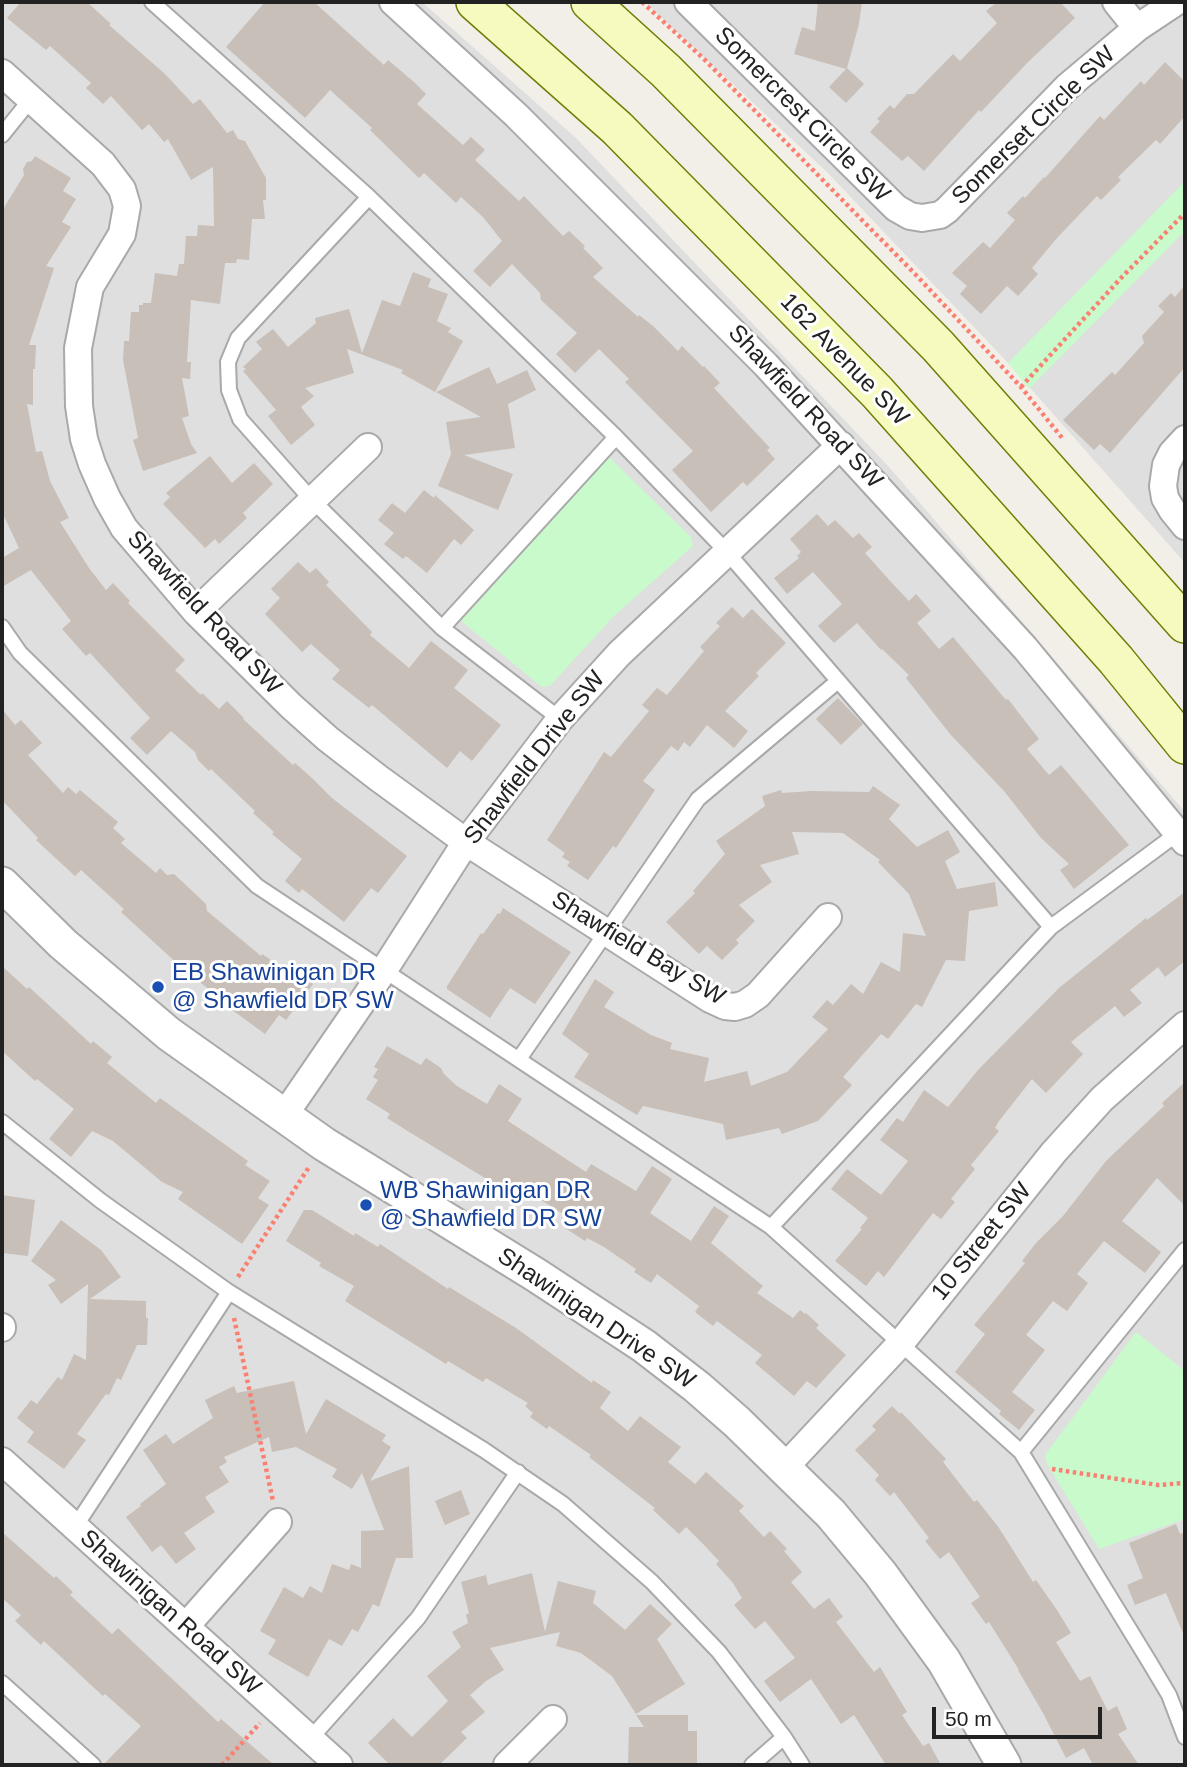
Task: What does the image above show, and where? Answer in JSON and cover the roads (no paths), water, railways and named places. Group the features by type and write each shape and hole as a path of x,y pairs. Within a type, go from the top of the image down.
{"main road":[{"name":"162 Avenue SW","path":"475,2 617,128 877,392 1116,660 1185,745"},
{"path":"590,2 666,71 937,346 1185,624"}],"street":[{"name":"Shawfield Road SW","path":"393,2 516,114 716,313 841,445 1025,648 1182,838"},
{"name":"Somercrest Circle SW","path":"688,2 896,208 909,216 922,218"},
{"path":"1116,2 1137,28"},
{"name":"Somerset Circle SW","path":"922,218 940,215 947,210 1066,87 1137,28 1177,2"},
{"name":"Shawfield Road SW","path":"2,73 103,164 122,189 127,206 122,234 90,287 78,348 79,406 84,439 107,498 124,528 196,612 328,740 466,842"},
{"path":"1185,439 1172,453 1166,465 1163,486 1165,498 1185,526"},
{"name":"Shawfield Drive SW","path":"283,1117 384,970 466,842 560,719 619,654 841,445"},
{"path":"196,612 368,447"},
{"name":"Shawfield Bay SW","path":"466,842 710,999 725,1006 736,1007 758,995 828,917"},
{"name":"Shawinigan Drive SW","path":"2,884 63,944 169,1034 283,1117 536,1275 644,1346 697,1387 785,1467 831,1514 908,1610 944,1661 1004,1765"},
{"name":"10 Street SW","path":"785,1467 900,1344 1054,1152 1102,1099 1185,1025"},
{"name":"Shawinigan Road SW","path":"2,1461 339,1765"},
{"path":"186,1626 278,1522"},
{"path":"507,1765 553,1719"}],"lane":[{"path":"152,2 369,197 617,437 726,551 1051,927"},
{"path":"2,135 31,99"},
{"path":"369,197 238,338 228,362 229,390 240,419 311,499 442,628 560,719"},
{"path":"442,628 617,437"},
{"path":"2,627 20,653 257,886 771,1227 1021,1452 1157,1674 1169,1695 1185,1737"},
{"path":"519,1059 698,799 838,681"},
{"path":"771,1227 1051,927 1182,838"},
{"path":"2,1122 101,1201 229,1292 518,1472 562,1504 652,1582 719,1652 802,1765"},
{"path":"1021,1452 1185,1250"},
{"path":"75,1527 229,1292"},
{"path":"310,1739 418,1618 518,1472"},
{"path":"2,1683 93,1765"},
{"path":"752,1765 784,1737"}],"place":[{"name":"EB Shawinigan DR @ Shawfield DR SW","path":"158,987"},
{"name":"WB Shawinigan DR @ Shawfield DR SW","path":"366,1205"}]}
